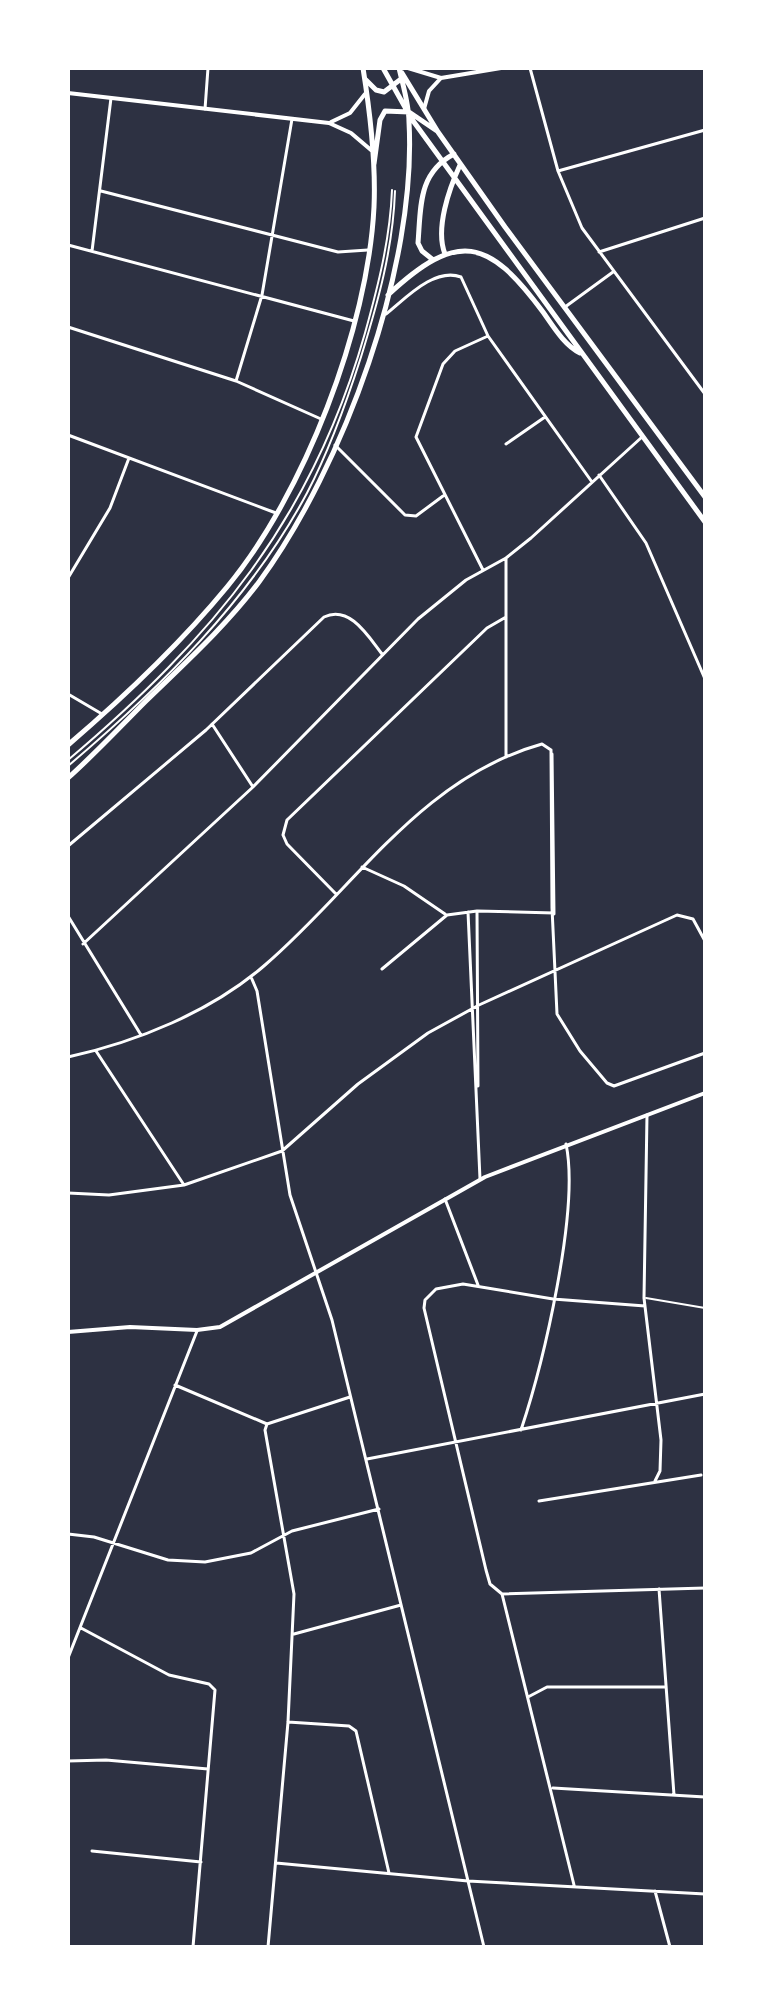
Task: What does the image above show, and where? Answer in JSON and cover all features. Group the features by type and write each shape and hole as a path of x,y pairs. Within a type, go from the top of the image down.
{"main road":[{"path":"363,68 373,174"},
{"path":"383,68 419,129 705,522"},
{"path":"68,778 203,646 246,598 276,555 335,445 384,315 406,209 409,112 399,68"},
{"path":"399,68 460,165 704,494"},
{"path":"365,79 376,90 384,92 401,79"},
{"path":"68,745 171,648 228,585 276,513 321,419 354,321 368,250 381,115 393,109 409,112 438,132"},
{"path":"432,259 418,243 427,181 433,167 454,154"},
{"path":"445,254 442,245 447,203 460,165"},
{"path":"388,295 432,259 445,254 477,254 499,261 565,341 581,354"}],"street":[{"path":"205,109 208,68"},
{"path":"408,68 441,78 501,68"},
{"path":"530,68 558,171 582,228 705,394"},
{"path":"424,109 429,91 441,78"},
{"path":"68,93 329,123 351,133 371,150"},
{"path":"329,123 350,113 365,94"},
{"path":"92,251 111,98"},
{"path":"236,381 262,295 275,235 292,119"},
{"path":"558,171 705,130"},
{"path":"101,191 338,252 368,250"},
{"path":"599,252 703,219 705,225"},
{"path":"68,245 354,321"},
{"path":"565,307 613,272"},
{"path":"384,315 424,284 456,275 465,282 488,336 592,482"},
{"path":"68,327 236,381 321,419"},
{"path":"483,570 417,446 416,432 433,383 448,357 488,336"},
{"path":"506,444 545,417"},
{"path":"68,435 276,513"},
{"path":"83,944 253,787 441,599 506,558 642,437"},
{"path":"335,445 405,515 416,516 444,495"},
{"path":"68,578 110,508 129,458"},
{"path":"599,475 646,543 705,679"},
{"path":"506,558 506,757"},
{"path":"68,846 212,724 294,644 332,613 353,620 383,655"},
{"path":"336,894 287,844 283,835 287,820 487,628 506,617"},
{"path":"68,694 102,714"},
{"path":"212,724 253,787"},
{"path":"68,1057 96,1051 171,1023 251,977 432,800 506,757 542,744 551,750 553,921 558,1018 610,1085 621,1085 705,1053"},
{"path":"362,867 413,892 447,915"},
{"path":"382,969 447,915 477,911 553,913"},
{"path":"477,911 479,1180"},
{"path":"468,912 477,1089"},
{"path":"68,916 141,1035"},
{"path":"68,1193 109,1195 184,1185 282,1151 392,1057 479,1005 671,917 688,916 697,923 705,941"},
{"path":"251,977 257,991 290,1195 332,1320 484,1947"},
{"path":"96,1051 184,1185"},
{"path":"68,1332 130,1327 197,1330 220,1327 479,1180 705,1093"},
{"path":"647,1114 644,1298 659,1404 660,1471 655,1481"},
{"path":"521,1430 533,1395 553,1299 570,1188 566,1144"},
{"path":"445,1198 478,1285"},
{"path":"574,1885 502,1594 490,1584 424,1308 425,1300 436,1289 451,1285 478,1285 553,1299 645,1306"},
{"path":"68,1658 197,1330"},
{"path":"175,1385 267,1424 350,1397"},
{"path":"366,1459 705,1394"},
{"path":"267,1424 266,1442 286,1535 294,1594 288,1722 268,1947"},
{"path":"539,1501 701,1475"},
{"path":"68,1534 168,1560 205,1562 251,1553 286,1535 379,1509"},
{"path":"502,1594 705,1588"},
{"path":"659,1589 674,1795"},
{"path":"294,1634 401,1605"},
{"path":"81,1628 157,1670 213,1687 215,1696 193,1947"},
{"path":"528,1697 547,1687 666,1687"},
{"path":"288,1722 349,1726 356,1731 389,1873"},
{"path":"68,1761 106,1760 209,1770"},
{"path":"551,1788 705,1797"},
{"path":"92,1851 201,1862"},
{"path":"276,1863 468,1881 705,1894"},
{"path":"655,1891 670,1947"}],"lane":[{"path":"68,760 209,627 261,559 302,496 333,427 359,353 388,245 394,191 388,261 372,321 336,429 306,495 238,597 209,632 68,766"},
{"path":"644,1298 705,1308"}]}
